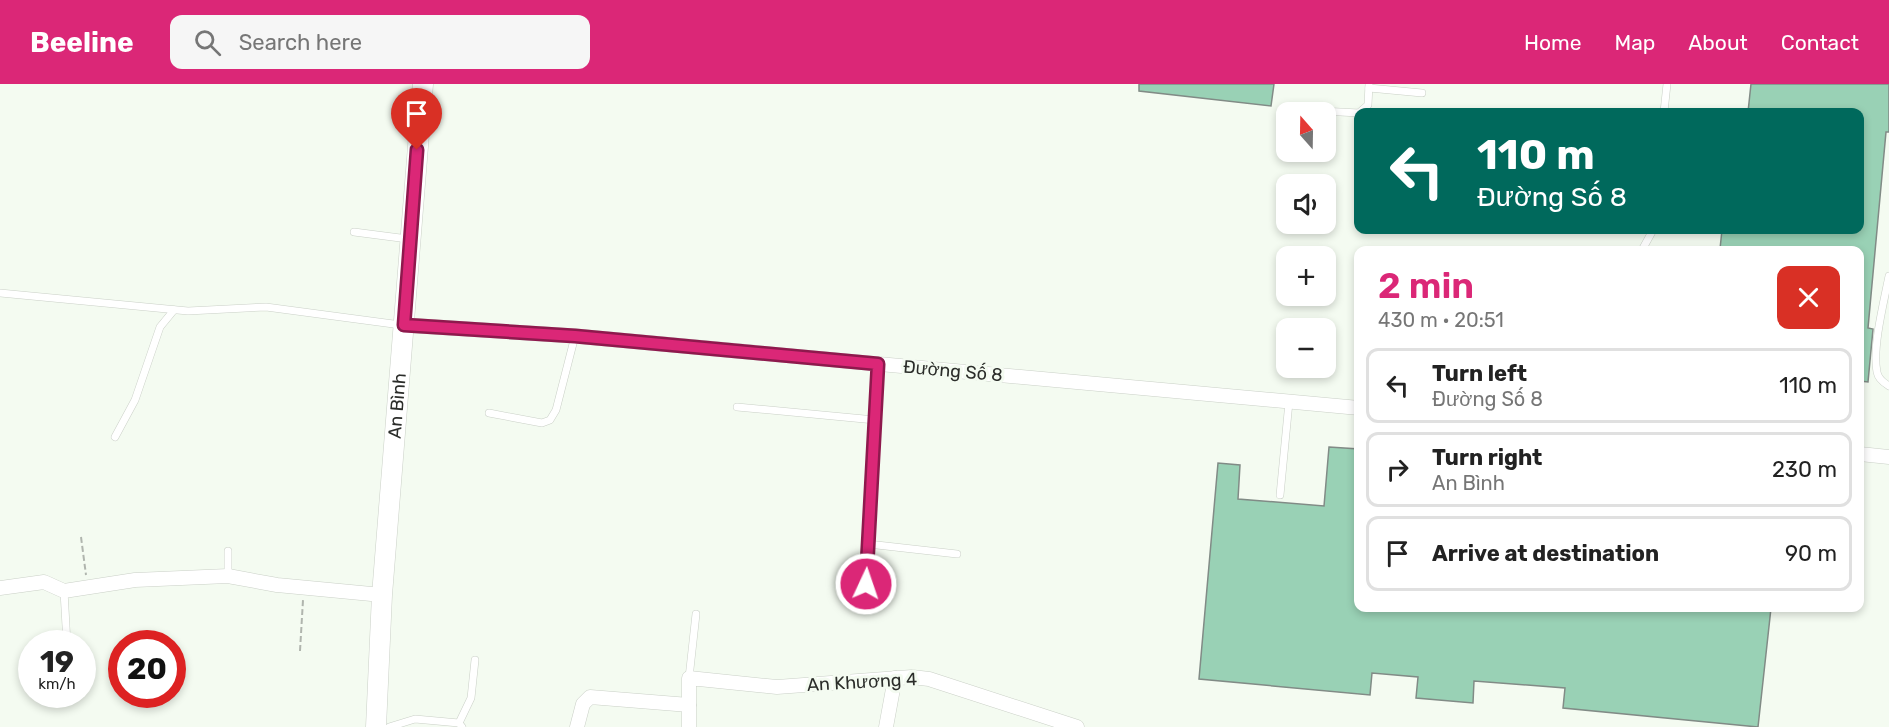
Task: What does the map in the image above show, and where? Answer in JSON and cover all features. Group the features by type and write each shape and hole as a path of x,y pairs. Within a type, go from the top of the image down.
{"main road":[{"name":"An Bình","path":"376,727 382,595 423,84"}],"street":[{"name":"Đường Số 8","path":"404,325 575,336 1354,408"},
{"path":"1864,454 1889,457"},
{"path":"0,588 44,582 64,591 135,580 228,576 304,588 382,595"},
{"path":"689,678 689,727"},
{"name":"An Khương 4","path":"689,678 777,687 895,678 929,679 1077,727"},
{"path":"886,727 895,678"},
{"path":"577,727 583,704 591,697 689,705"}],"lane":[{"path":"1664,108 1667,84"},
{"path":"1365,108 1368,105 1369,86 1422,93"},
{"path":"1336,112 1354,113"},
{"path":"354,232 410,239"},
{"path":"1889,276 1879,331 1876,373 1889,386"},
{"path":"0,293 174,310 266,307 404,325"},
{"path":"115,437 135,400 160,327 174,310"},
{"path":"489,413 542,423 550,420 556,410 575,336"},
{"path":"866,584 878,364"},
{"path":"1280,495 1289,402"},
{"path":"737,407 875,420"},
{"path":"868,544 957,554"},
{"path":"228,551 228,576"},
{"path":"64,591 66,630"},
{"path":"689,678 696,614"},
{"path":"389,727 416,719 461,725 471,698 475,660"}],"path":[{"path":"81,537 87,587"},
{"path":"300,651 304,588"}],"building":[{"path":"1139,84 1274,84 1271,106 1139,91"},
{"path":"1751,84 1889,84 1889,132 1886,132 1868,328 1873,329 1868,382 1864,382 1864,246 1720,246 1722,234 1864,234 1864,108 1748,108"},
{"path":"1329,447 1354,449 1354,612 1771,612 1758,727 1563,708 1565,688 1474,681 1473,703 1416,698 1418,677 1372,673 1370,695 1199,679 1218,463 1240,465 1238,499 1324,506"}],"route":[{"path":"417,150 404,325 575,336 878,364 866,584"}]}
